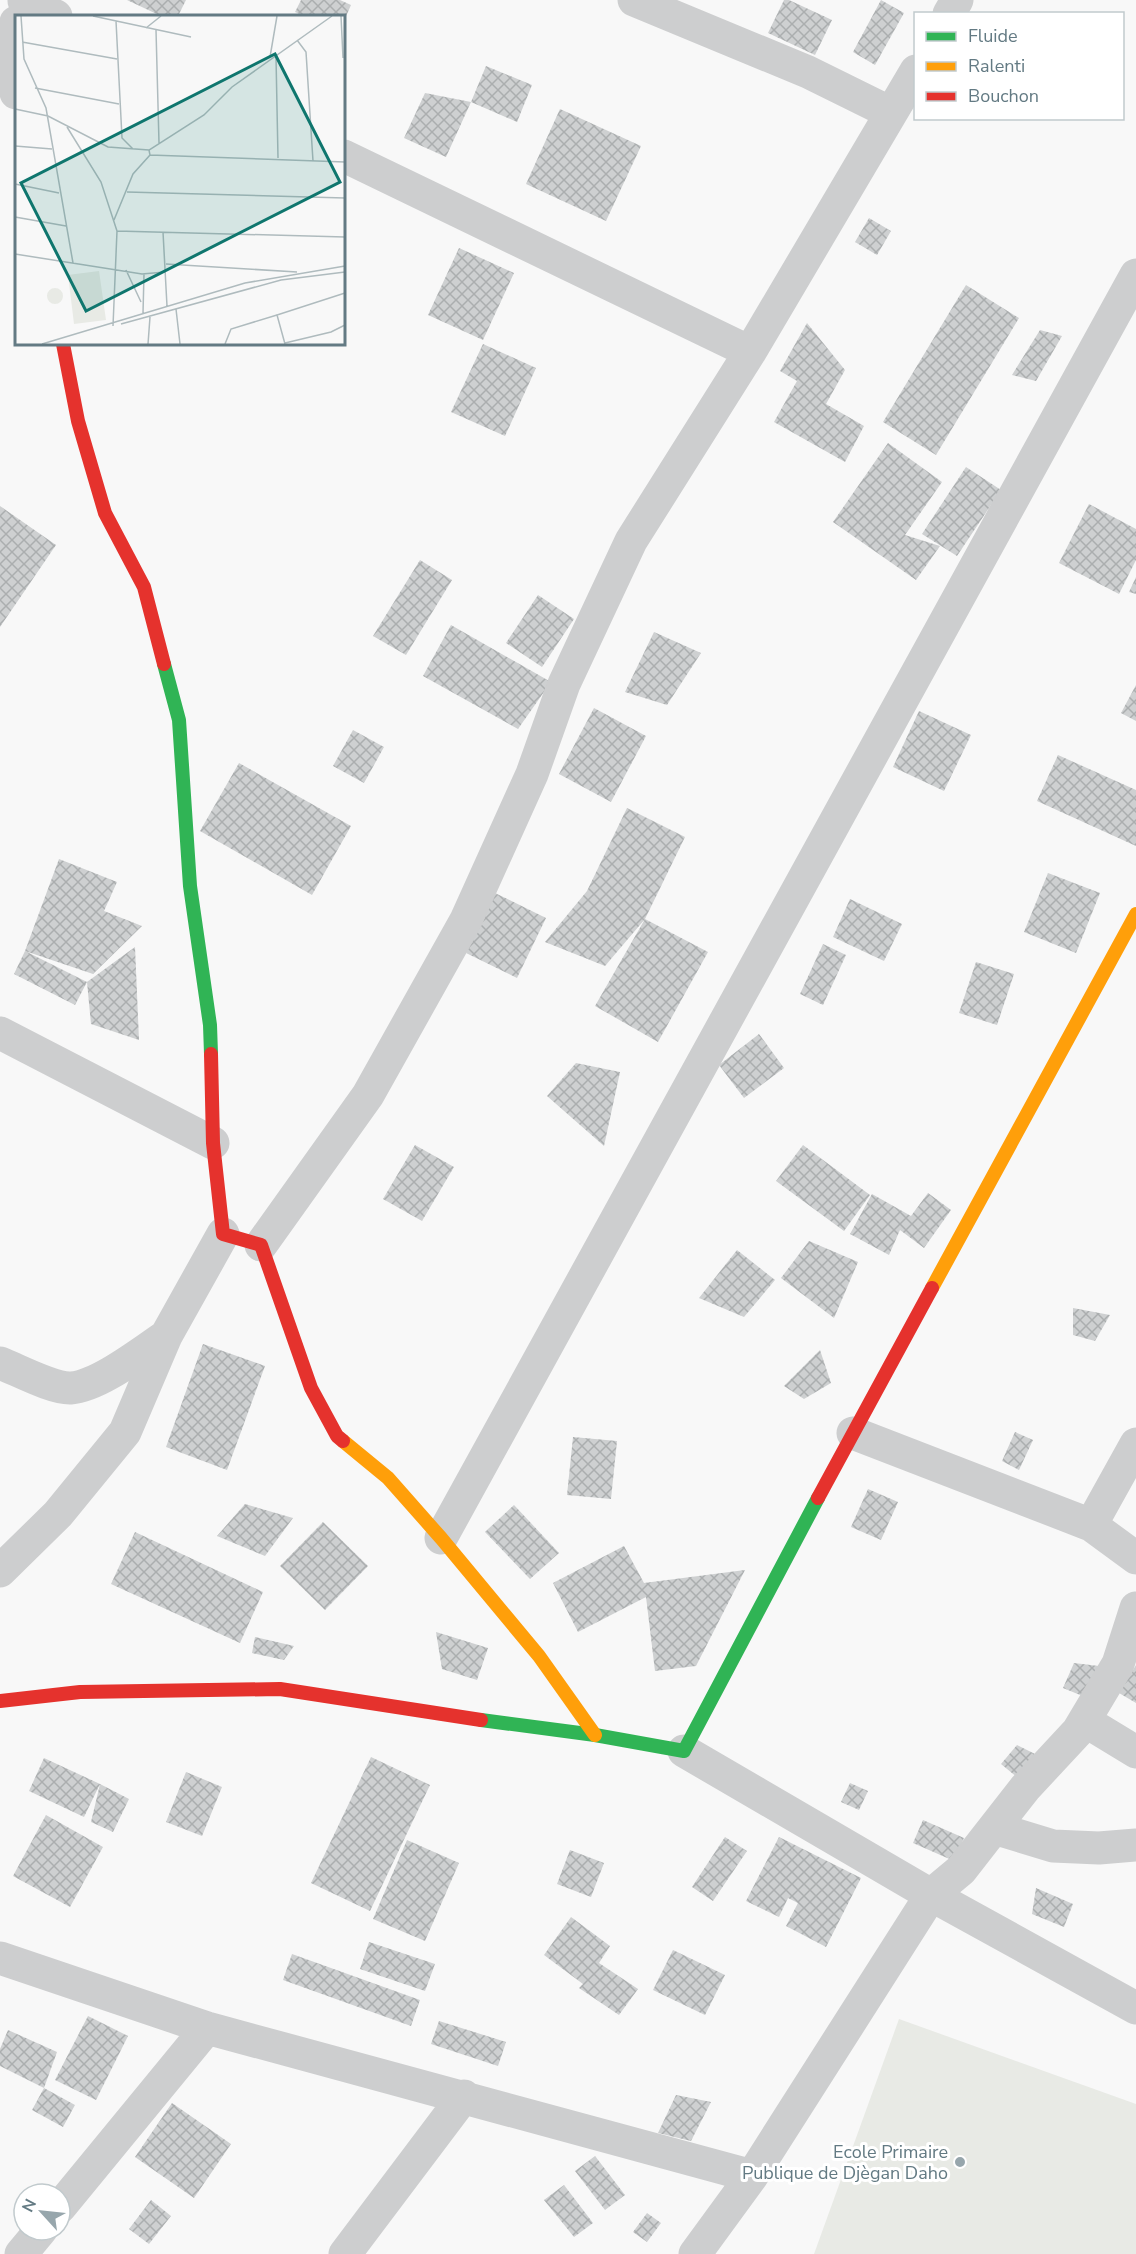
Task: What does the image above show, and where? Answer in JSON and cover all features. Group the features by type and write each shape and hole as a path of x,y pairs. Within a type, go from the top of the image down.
{"street":[{"path":"634,0 808,72 891,113"},
{"path":"261,1245 368,1095 466,920 532,774 564,684 631,541 750,352 914,73"},
{"path":"345,156 750,352"},
{"path":"441,1538 1136,275"},
{"path":"0,1571 58,1514 125,1432 166,1336 224,1234 213,1143 210,1025 190,886 178,720 144,587 105,513 78,422 63,345"},
{"path":"684,1751 853,1433 1136,914"},
{"path":"0,1033 213,1143"},
{"path":"224,1234 261,1245"},
{"path":"261,1245 311,1388 337,1436 388,1478 441,1538 539,1656 595,1735"},
{"path":"0,1363 70,1388 99,1379 166,1336"},
{"path":"853,1433 1091,1525 1136,1558"},
{"path":"1091,1525 1136,1444"},
{"path":"695,2254 753,2176 931,1895 961,1870 1085,1721 1118,1664 1136,1608"},
{"path":"0,1701 80,1692 280,1689 424,1713 595,1735 684,1751 931,1895 1136,2008"},
{"path":"1085,1721 1136,1752"},
{"path":"994,1828 1053,1846 1099,1848 1136,1845"},
{"path":"0,1958 207,2028 753,2176"},
{"path":"72,2192 207,2028"},
{"path":"345,2254 464,2096"},
{"path":"21,2254 30,2242"}],"shaded area":[{"name":"Ecole Primaire Publique de Djègan Daho","path":"899,2019 1136,2104 1136,2254 814,2254"}],"building":[{"path":"127,0 186,0 178,15 159,15"},
{"path":"301,0 340,0 351,5 345,19 345,15 302,15 295,12"},
{"path":"784,0 789,0 832,20 815,55 768,33"},
{"path":"881,0 904,13 875,65 853,52"},
{"path":"486,66 532,85 517,122 471,102"},
{"path":"425,93 471,102 446,157 404,138"},
{"path":"560,109 641,146 606,221 526,184"},
{"path":"869,218 891,231 877,255 855,242"},
{"path":"459,248 514,273 483,340 428,315"},
{"path":"966,285 1019,318 936,455 883,422"},
{"path":"807,323 845,370 826,404 864,426 845,462 774,422 797,381 780,371"},
{"path":"1040,330 1062,336 1036,381 1012,375"},
{"path":"483,344 536,368 505,436 451,412"},
{"path":"888,443 942,482 905,535 940,546 916,580 833,522"},
{"path":"966,467 1001,490 957,556 922,534"},
{"path":"1089,504 1136,529 1136,560 1119,594 1059,563"},
{"path":"0,506 56,545 0,627"},
{"path":"420,560 452,580 406,655 373,636"},
{"path":"1136,577 1136,594 1129,592"},
{"path":"538,595 574,619 542,667 506,643"},
{"path":"451,625 551,682 518,729 423,676"},
{"path":"654,632 701,653 667,705 625,692"},
{"path":"1136,685 1136,721 1121,713"},
{"path":"594,708 646,736 611,802 559,774"},
{"path":"919,711 971,735 944,791 893,767"},
{"path":"353,730 384,747 364,783 333,766"},
{"path":"1058,755 1136,790 1136,846 1037,801"},
{"path":"239,763 351,826 312,895 200,831"},
{"path":"627,808 685,837 645,919 605,966 545,942 587,891"},
{"path":"59,859 117,882 104,911 142,926 93,974 25,951"},
{"path":"1048,873 1100,893 1076,953 1024,932"},
{"path":"495,893 546,918 517,978 466,953"},
{"path":"850,899 902,924 884,961 833,937"},
{"path":"645,919 708,952 658,1042 595,1006"},
{"path":"823,944 846,955 823,1005 800,994"},
{"path":"135,947 139,1040 91,1024 87,982"},
{"path":"25,951 87,982 75,1005 14,974"},
{"path":"976,962 1014,974 997,1025 959,1013"},
{"path":"759,1034 784,1068 744,1098 719,1065"},
{"path":"576,1063 620,1072 604,1146 547,1096"},
{"path":"415,1145 454,1167 422,1221 383,1199"},
{"path":"803,1145 870,1195 844,1231 776,1181"},
{"path":"928,1193 951,1210 924,1248 900,1230 889,1255 850,1234 872,1194 911,1216"},
{"path":"809,1241 858,1262 834,1318 781,1278"},
{"path":"737,1250 775,1280 744,1317 699,1298"},
{"path":"1073,1308 1110,1315 1095,1341 1073,1335"},
{"path":"203,1344 265,1366 227,1470 166,1447"},
{"path":"820,1350 831,1383 804,1399 784,1386"},
{"path":"1015,1432 1033,1440 1019,1470 1002,1461"},
{"path":"573,1437 617,1441 611,1499 567,1495"},
{"path":"868,1489 898,1502 881,1540 851,1527"},
{"path":"245,1504 293,1518 265,1556 217,1536"},
{"path":"514,1505 559,1553 530,1579 485,1532"},
{"path":"323,1522 368,1566 325,1610 280,1566"},
{"path":"135,1532 263,1592 240,1643 111,1584"},
{"path":"624,1546 644,1583 745,1570 696,1666 655,1671 646,1597 578,1632 553,1583"},
{"path":"436,1632 488,1648 477,1680 442,1669"},
{"path":"255,1637 294,1646 284,1660 252,1653"},
{"path":"1074,1663 1099,1666 1085,1697 1063,1688"},
{"path":"1136,1665 1136,1703 1119,1693"},
{"path":"1017,1745 1037,1755 1018,1778 1001,1764"},
{"path":"371,1757 430,1785 370,1911 311,1883"},
{"path":"44,1758 100,1784 84,1817 29,1791"},
{"path":"186,1772 222,1787 202,1836 166,1822"},
{"path":"850,1783 868,1791 859,1810 841,1802"},
{"path":"100,1784 129,1799 113,1832 91,1822"},
{"path":"46,1815 103,1847 70,1907 13,1876"},
{"path":"923,1820 964,1838 954,1861 913,1843"},
{"path":"725,1837 747,1851 713,1901 692,1887"},
{"path":"779,1837 861,1878 826,1947 786,1926 798,1903 788,1898 779,1917 746,1901"},
{"path":"407,1840 459,1863 425,1941 373,1919"},
{"path":"570,1850 604,1863 591,1897 557,1884"},
{"path":"1036,1888 1073,1904 1064,1927 1032,1914"},
{"path":"571,1917 610,1946 599,1963 638,1989 619,2015 579,1988 583,1984 544,1955"},
{"path":"369,1942 435,1964 425,1991 360,1969"},
{"path":"673,1950 725,1975 705,2015 653,1990"},
{"path":"292,1954 420,2000 411,2026 283,1980"},
{"path":"88,2016 128,2036 96,2100 55,2080"},
{"path":"439,2021 506,2042 498,2066 431,2044"},
{"path":"8,2030 57,2052 44,2088 0,2066 0,2049"},
{"path":"44,2088 75,2105 63,2127 32,2110"},
{"path":"676,2095 711,2102 691,2141 658,2133"},
{"path":"172,2103 231,2144 194,2198 135,2157"},
{"path":"595,2156 625,2195 605,2210 575,2171"},
{"path":"564,2185 593,2223 574,2237 544,2200"},
{"path":"151,2200 171,2216 149,2244 129,2229"},
{"path":"647,2213 661,2223 647,2242 633,2232"}],"traffic: fast":[{"path":"164,664 179,720 190,886 210,1025 211,1054"},
{"path":"481,1720 595,1735 684,1751 818,1498"}],"traffic: slow":[{"path":"932,1288 1136,914"},
{"path":"343,1441 388,1478 441,1538 539,1656 595,1735"}],"traffic: jam":[{"path":"63,345 78,421 105,513 144,587 164,664"},
{"path":"211,1054 213,1143 223,1234 261,1245 311,1388 337,1436 343,1441"},
{"path":"818,1498 932,1288"},
{"path":"0,1701 80,1692 280,1689 481,1720"}],"place":[{"name":"Ecole Primaire Publique de Djègan Daho","path":"960,2162"}]}
